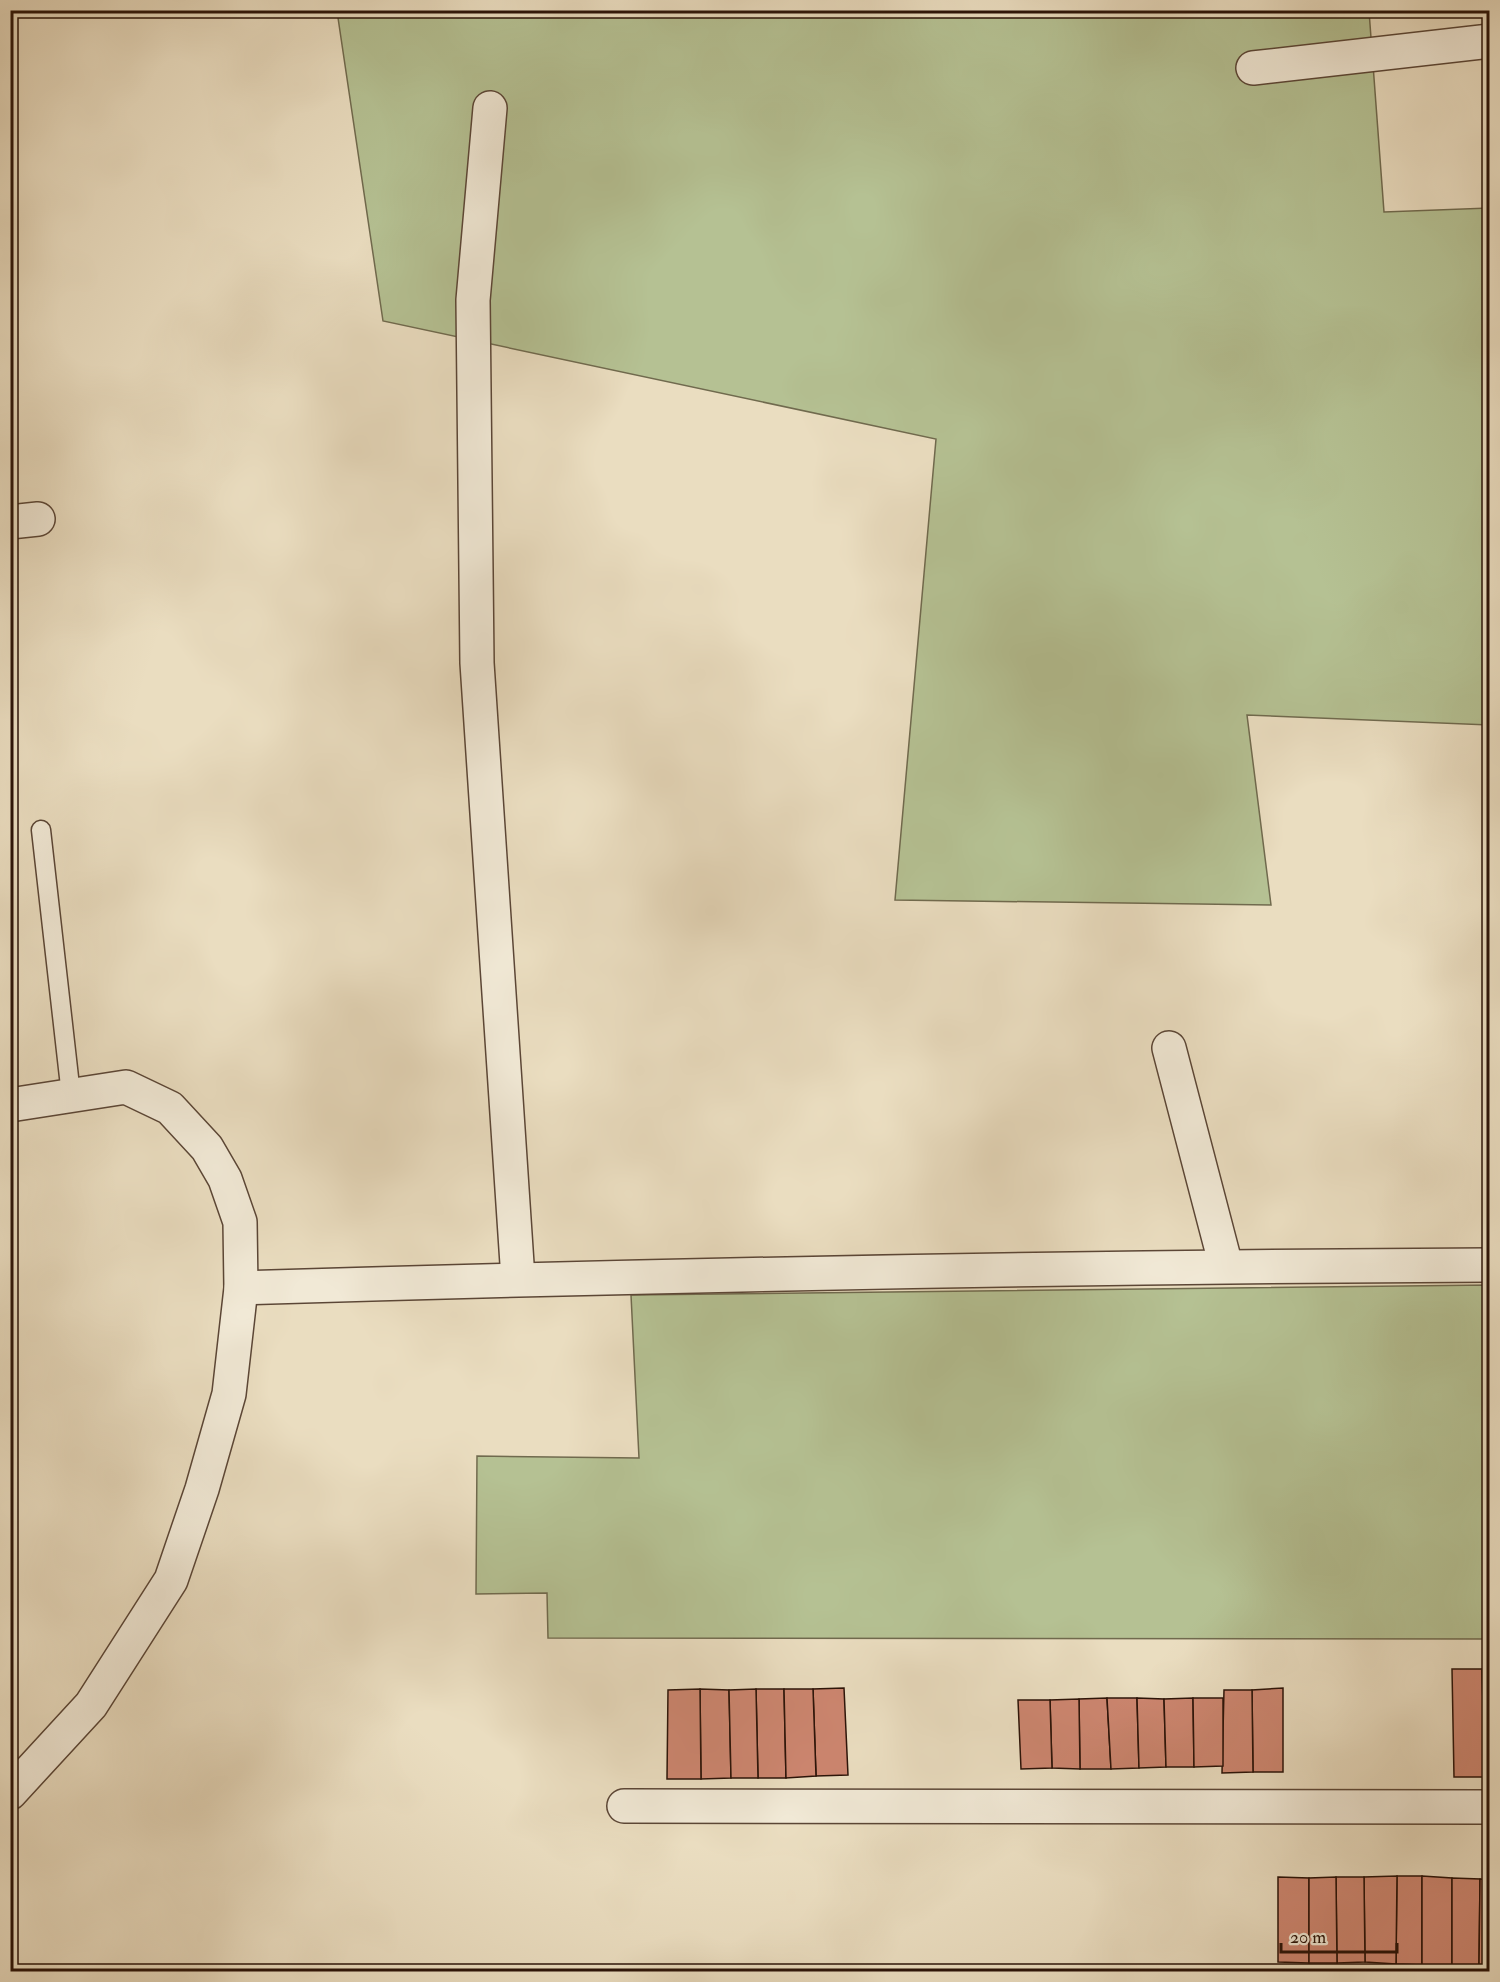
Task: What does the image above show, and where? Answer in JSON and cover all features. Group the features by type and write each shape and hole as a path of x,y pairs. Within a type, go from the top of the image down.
{"street":[{"path":"1253,68 1490,41"},
{"path":"490,108 474,300 477,663 518,1279"},
{"path":"1169,1048 1226,1266"},
{"path":"10,1105 126,1087 170,1107 207,1148 225,1179 240,1222 241,1288 229,1394 202,1489 171,1580 91,1705 10,1793"},
{"path":"241,1288 518,1279 1226,1266 1490,1265"},
{"path":"624,1806 1490,1807"}],"lane":[{"path":"41,830 71,1095"}],"green space":[{"path":"337,11 1369,11 1384,212 1489,208 1489,725 1247,715 1271,905 895,900 936,439 383,321"},
{"path":"1489,1285 1489,1639 548,1638 547,1593 476,1594 477,1456 639,1458 631,1295"}],"building":[{"path":"1452,1669 1482,1669 1485,1777 1454,1777"},
{"path":"1482,1669 1490,1669 1490,1777 1485,1777"},
{"path":"844,1688 848,1775 816,1776 813,1689"},
{"path":"1283,1688 1283,1772 1253,1772 1252,1690"},
{"path":"700,1689 729,1690 731,1778 701,1779"},
{"path":"700,1689 701,1779 667,1779 668,1690"},
{"path":"756,1689 784,1689 786,1778 758,1778"},
{"path":"756,1689 758,1778 731,1778 729,1690"},
{"path":"784,1689 813,1689 816,1776 786,1778"},
{"path":"1224,1690 1252,1690 1253,1772 1222,1773"},
{"path":"1107,1698 1111,1769 1080,1769 1079,1699"},
{"path":"1107,1698 1137,1698 1139,1768 1111,1769"},
{"path":"1137,1698 1164,1699 1166,1767 1139,1768"},
{"path":"1193,1698 1194,1767 1166,1767 1164,1699"},
{"path":"1193,1698 1223,1698 1223,1766 1194,1767"},
{"path":"1079,1699 1080,1769 1052,1768 1050,1700"},
{"path":"1018,1700 1050,1700 1052,1768 1021,1769"},
{"path":"1397,1876 1422,1876 1422,1965 1396,1964"},
{"path":"1397,1876 1396,1964 1365,1962 1364,1877"},
{"path":"1422,1876 1452,1878 1452,1965 1422,1965"},
{"path":"1278,1877 1309,1878 1309,1963 1278,1962"},
{"path":"1336,1877 1364,1877 1365,1962 1337,1963"},
{"path":"1336,1877 1337,1963 1309,1963 1309,1878"},
{"path":"1452,1878 1480,1879 1479,1965 1452,1965"},
{"path":"1480,1879 1490,1880 1490,1965 1479,1965"}]}
